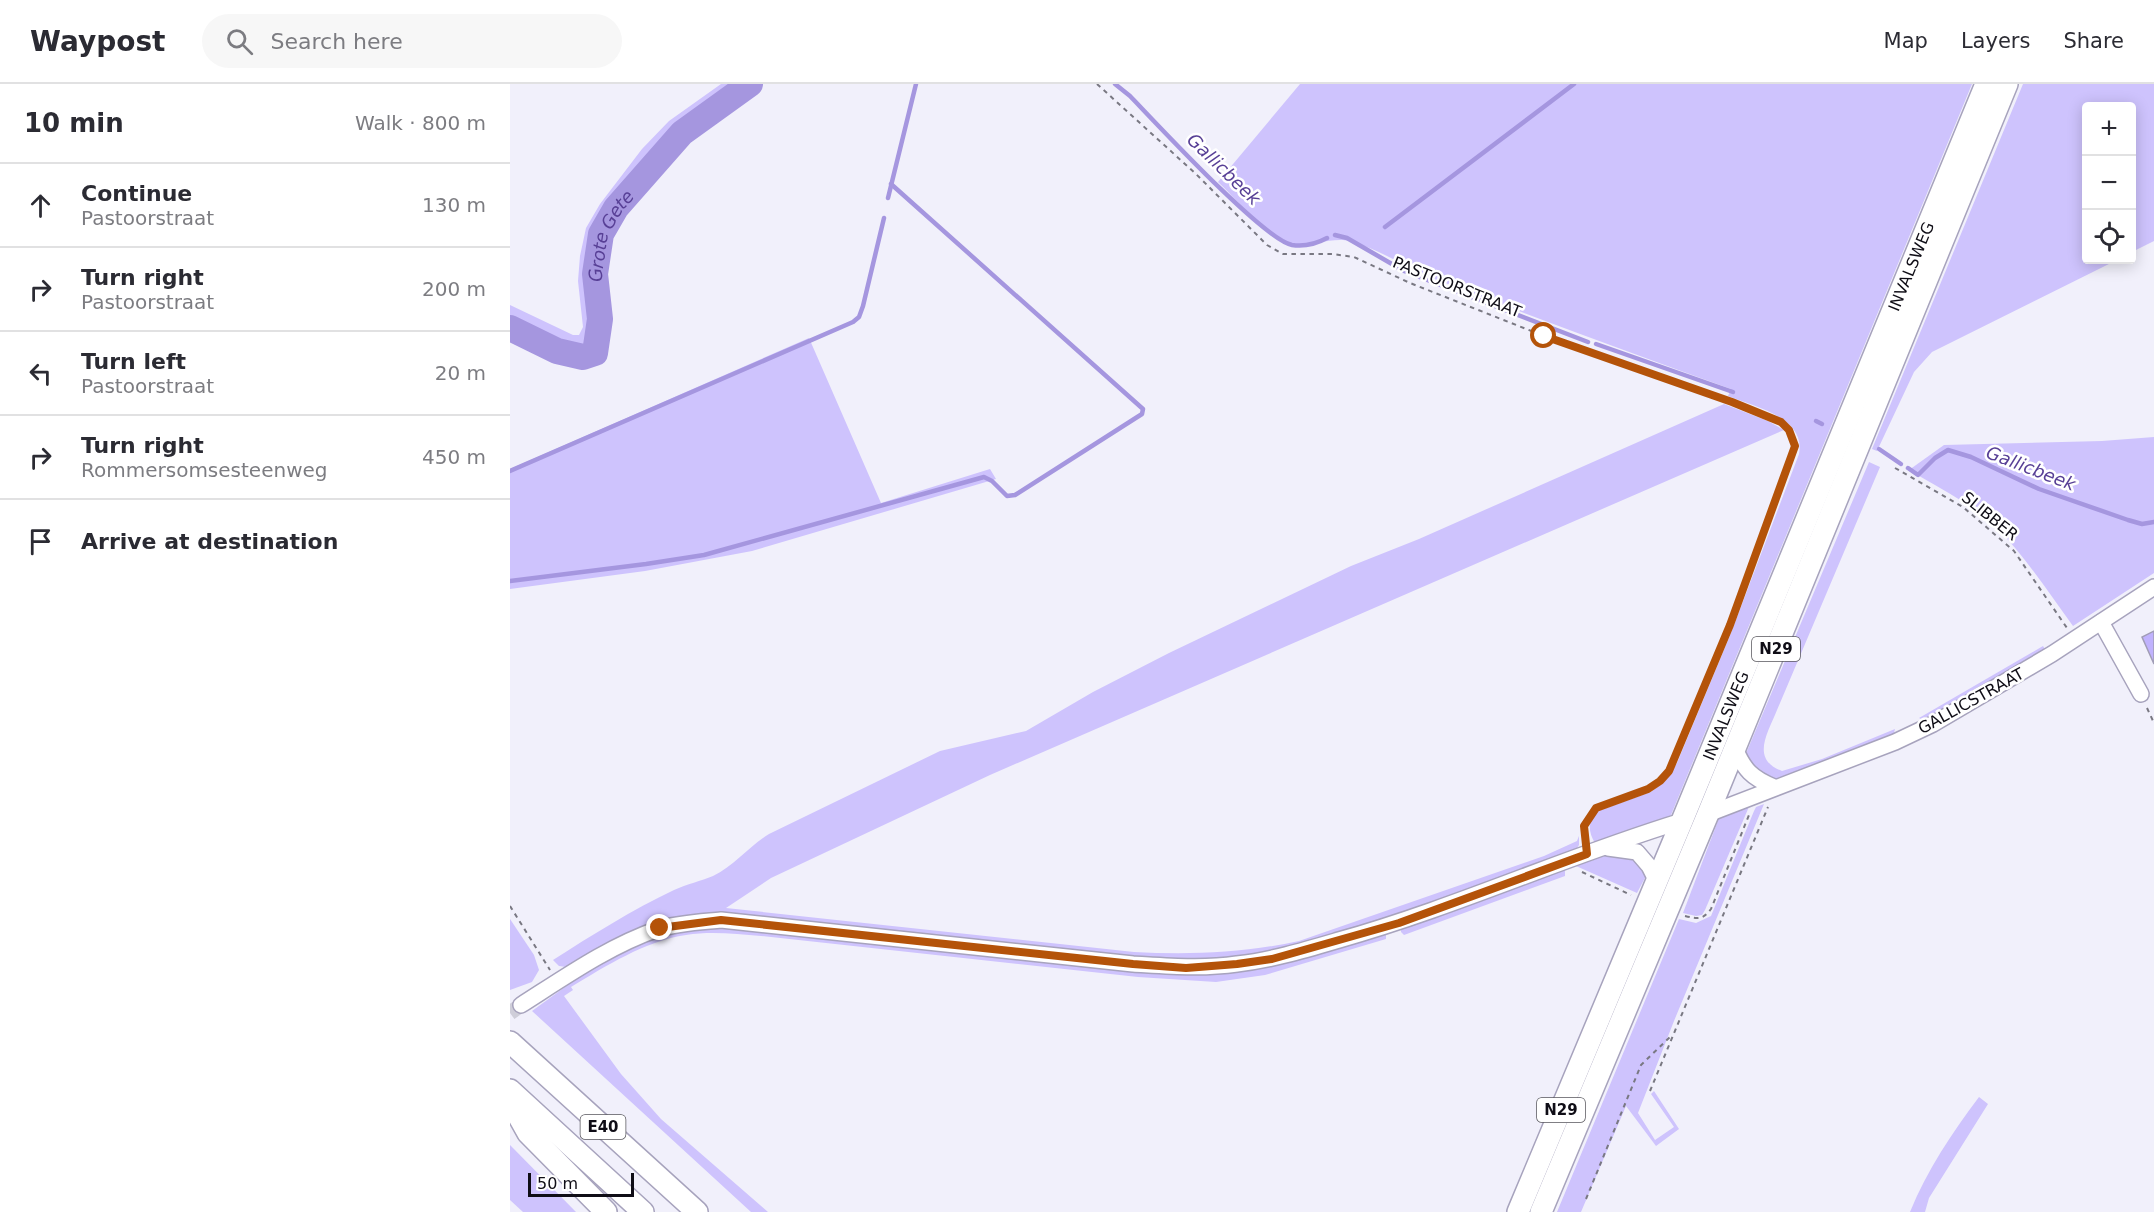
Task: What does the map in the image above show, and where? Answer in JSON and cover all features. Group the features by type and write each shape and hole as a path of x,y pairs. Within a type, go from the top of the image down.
{"highway":[{"name":"INVALSWEG","path":"1518,1212 1657,882 1986,84"},
{"name":"INVALSWEG","path":"1541,1212 1708,814 2007,84"},
{"name":"E40","path":"510,1042 697,1212"},
{"name":"E40","path":"510,1090 643,1212"},
{"path":"510,1101 528,1133 606,1212"}],"street":[{"name":"GALLICSTRAAT","path":"1708,814 1895,742 1933,724 2052,654 2154,587"},
{"path":"2101,622 2141,694"},
{"path":"1735,748 1743,766 1758,780 1774,787"},
{"path":"521,1005 608,951 660,928 721,920 1186,968 1272,959 1399,923 1564,861 1605,848 1623,839 1682,821"},
{"path":"1605,848 1637,852 1649,866 1657,882"}],"path":[{"name":"PASTOORSTRAAT","path":"1098,84 1196,174 1267,245 1283,254 1332,254 1354,257 1410,283 1544,336 1732,402 1781,422 1789,430 1795,446 1785,477 1730,625 1669,771 1648,789 1596,808 1584,826 1587,854"},
{"name":"SLIBBER","path":"1895,468 1963,507 1982,521 2014,551 2070,633"},
{"path":"2141,694 2154,723"},
{"path":"1650,1092 1774,787"},
{"path":"1564,861 1604,884 1635,897"},
{"path":"510,906 557,982"},
{"path":"1586,1199 1641,1065 1673,1034"}],"shaded area":[{"path":"721,84 735,84 663,140 602,217 594,231 590,255 591,329 589,341 583,345 562,342 510,317 510,305 573,335 579,335 583,327 578,281 586,228 600,204 642,149 669,121"},
{"path":"1300,84 1972,84 1671,815 1663,821 1595,843 1590,830 1590,822 1594,814 1651,792 1666,780 1677,763 1731,633 1799,454 1799,441 1795,431 1776,415 1728,396 1731,389 1440,281 1364,246 1345,240 1294,245 1279,240 1218,182"},
{"path":"2023,84 2154,84 2154,241 2136,250 2136,102 2082,102 2082,264 2109,264 1932,352 1914,372 1877,451 1872,449"},
{"path":"809,338 881,503 990,469 996,479 752,551 645,571 510,589 510,469"},
{"path":"1724,404 1768,421 1784,430 990,775 771,878 726,908 1134,952 1217,952 1299,941 1544,856 1577,841 1579,836 1579,845 1574,853 1287,951 1207,961 1149,959 823,923 723,915 566,967 559,966 553,960 643,906 674,890 721,872 769,834 940,751 1026,731 1093,692 1169,653 1351,566 1419,539"},
{"path":"2154,437 2154,573 2073,626 2026,562 1995,526 1965,503 1909,470 1944,445 2102,441"},
{"path":"1869,462 1880,467 1769,728 1764,752 1766,760 1782,771 1822,759 1895,729 1893,737 1776,780 1762,776 1747,761 1747,751"},
{"path":"2043,646 2046,651 1925,721 1919,718"},
{"path":"1751,802 1702,915 1683,913 1719,818 1723,813"},
{"path":"1764,804 1638,1113 1655,1140 1674,1127 1651,1094 1654,1091 1679,1129 1656,1146 1626,1106 1581,1212 1557,1212 1679,919 1696,923 1711,916 1754,811 1756,807"},
{"path":"1613,853 1630,856 1643,870 1646,876 1637,893 1576,866"},
{"path":"1565,869 1565,876 1404,935 1401,932 1401,928"},
{"path":"510,919 534,955 539,970 532,982 510,990"},
{"path":"725,926 1195,973 1383,934 1386,935 1386,939 1265,975 1216,982 1138,977 761,936 705,933 671,938 641,949 571,987 573,990 564,996 621,1074 661,1119 768,1212 751,1212 532,1011 602,960 659,934"},
{"path":"1979,1097 1988,1104 1929,1198 1925,1212 1910,1212 1941,1152"},
{"path":"510,1145 576,1212 523,1212 510,1200"}],"building":[{"path":"2154,631 2154,664 2142,637"}],"waterway":[{"name":"Grote Gete","path":"510,328 557,351 583,357 595,353 600,319 595,274 601,234 616,208 682,133 750,84"},
{"path":"888,198 916,84"},
{"name":"Gallicbeek","path":"1115,84 1130,96 1235,203 1278,238 1292,245 1301,246 1327,238"},
{"path":"1385,227 1574,84"},
{"path":"510,581 704,555 984,477 992,481 1007,496 1015,495 1142,414 1143,409 891,184"},
{"path":"510,471 853,322 859,317 863,306 884,218"},
{"name":"Gallicbeek","path":"1335,235 1347,238 1404,271 1588,342"},
{"name":"Gallicbeek","path":"1596,344 1733,392"},
{"name":"Gallicbeek","path":"1816,421 1822,424"},
{"name":"Gallicbeek","path":"1879,449 1901,464"},
{"name":"Gallicbeek","path":"1908,468 1918,475 1935,458 1948,450 1971,457 2039,489 2128,520 2142,524 2154,522"}],"tunnel":[{"path":"510,1013 521,1005"}],"route":[{"path":"660,928 721,920 1133,964 1186,968 1213,967 1272,959 1399,923 1587,854 1584,826 1596,808 1648,789 1669,771 1730,625 1795,446 1789,430 1781,422 1732,402 1544,336"}]}
